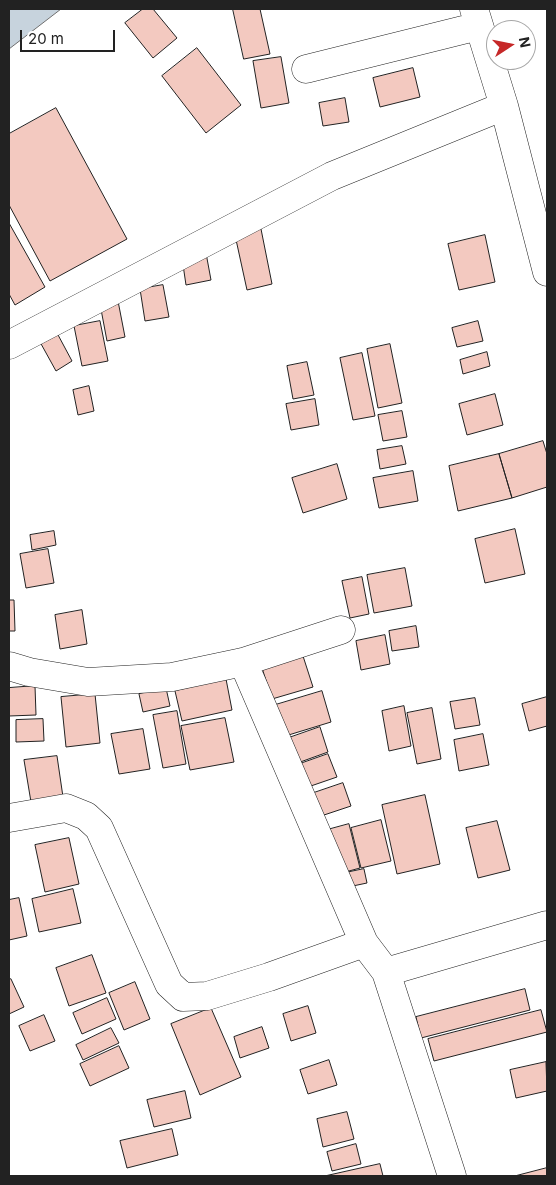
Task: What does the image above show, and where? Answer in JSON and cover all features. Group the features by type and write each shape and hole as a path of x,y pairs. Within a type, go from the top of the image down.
{"street":[{"path":"306,69 477,17 504,106 547,272"},
{"path":"9,345 332,176 504,106"},
{"path":"9,666 29,672 88,682 172,676 242,662 341,630"},
{"path":"242,662 364,943 386,972 452,1176"},
{"path":"9,818 66,808 86,816 99,828 169,984 183,997 207,996 269,977 364,943"},
{"path":"386,972 547,925"}],"shaded area":[{"path":"9,9 61,9 9,49"}],"building":[{"path":"143,9 153,9 177,38 153,58 125,23"},
{"path":"233,9 260,9 270,54 244,59"},
{"path":"197,48 241,105 206,133 162,76"},
{"path":"281,57 289,103 261,108 253,61"},
{"path":"413,68 420,97 380,107 373,78"},
{"path":"345,98 349,122 323,126 319,103"},
{"path":"56,108 127,239 50,281 9,205 9,134"},
{"path":"9,223 45,287 15,305 9,294"},
{"path":"261,229 272,284 247,290 235,235"},
{"path":"485,235 495,282 459,290 448,244"},
{"path":"206,253 211,280 186,285 182,258"},
{"path":"163,285 169,317 145,321 140,289"},
{"path":"118,301 125,337 107,341 100,304"},
{"path":"100,321 108,361 82,366 74,326"},
{"path":"478,321 483,341 457,347 452,328"},
{"path":"57,333 72,361 56,371 40,342"},
{"path":"390,344 402,403 378,408 367,349"},
{"path":"487,352 490,366 463,374 460,360"},
{"path":"362,353 375,416 353,420 340,358"},
{"path":"307,362 314,395 293,399 287,366"},
{"path":"89,386 94,411 78,415 73,390"},
{"path":"495,394 503,425 467,435 459,404"},
{"path":"315,399 319,425 291,430 286,404"},
{"path":"402,411 407,437 383,441 378,415"},
{"path":"543,441 547,454 547,487 512,498 499,454"},
{"path":"402,446 406,464 380,469 377,450"},
{"path":"499,454 512,498 458,511 449,466"},
{"path":"337,464 347,499 303,513 292,478"},
{"path":"413,471 418,501 379,508 373,478"},
{"path":"515,529 525,574 485,583 475,539"},
{"path":"54,531 56,545 32,550 30,535"},
{"path":"48,549 54,583 26,588 20,554"},
{"path":"405,568 412,606 374,613 367,575"},
{"path":"362,577 369,614 350,618 342,581"},
{"path":"9,600 14,600 15,631 9,631"},
{"path":"82,610 87,644 60,649 55,615"},
{"path":"416,626 419,647 392,651 389,631"},
{"path":"385,635 390,664 361,670 356,641"},
{"path":"303,656 313,687 272,699 262,668"},
{"path":"226,679 232,710 182,721 175,691"},
{"path":"35,686 36,715 9,716 9,688"},
{"path":"166,688 170,706 143,712 139,694"},
{"path":"322,691 331,722 282,737 272,706"},
{"path":"95,694 100,743 66,747 61,697"},
{"path":"547,697 547,726 529,731 522,704"},
{"path":"475,698 480,725 455,729 450,702"},
{"path":"404,706 411,746 389,751 382,711"},
{"path":"432,708 441,759 417,764 407,713"},
{"path":"177,711 186,764 163,768 153,715"},
{"path":"225,718 234,762 190,770 181,726"},
{"path":"43,719 44,741 16,742 16,720"},
{"path":"320,727 328,752 292,765 283,740"},
{"path":"143,729 150,769 119,774 111,734"},
{"path":"483,734 489,765 459,771 454,740"},
{"path":"328,754 337,777 305,788 297,765"},
{"path":"57,756 63,797 31,802 24,760"},
{"path":"343,783 351,806 312,819 305,796"},
{"path":"425,795 440,864 397,874 382,805"},
{"path":"381,820 391,861 361,868 351,828"},
{"path":"497,821 510,870 478,878 466,828"},
{"path":"349,824 360,868 338,874 327,830"},
{"path":"69,838 79,884 45,892 35,845"},
{"path":"364,869 367,883 348,887 345,873"},
{"path":"73,889 81,923 39,932 32,899"},
{"path":"19,898 27,936 9,940 9,900"},
{"path":"92,955 106,993 69,1006 56,968"},
{"path":"11,979 24,1007 9,1014 9,980"},
{"path":"135,982 150,1019 124,1030 109,993"},
{"path":"525,989 530,1010 421,1038 416,1017"},
{"path":"107,998 116,1019 82,1034 73,1013"},
{"path":"308,1006 316,1033 291,1041 283,1014"},
{"path":"211,1008 241,1077 200,1095 171,1024"},
{"path":"541,1010 547,1032 434,1061 428,1039"},
{"path":"44,1015 55,1041 30,1051 19,1026"},
{"path":"262,1027 269,1048 240,1058 234,1037"},
{"path":"111,1028 119,1043 83,1060 76,1045"},
{"path":"119,1046 129,1068 90,1086 80,1064"},
{"path":"329,1060 337,1085 308,1094 300,1070"},
{"path":"546,1062 547,1091 516,1098 510,1070"},
{"path":"185,1091 191,1118 154,1127 147,1100"},
{"path":"347,1112 354,1139 323,1147 317,1119"},
{"path":"172,1129 178,1155 127,1168 120,1141"},
{"path":"356,1144 361,1164 332,1171 327,1152"},
{"path":"380,1164 383,1176 325,1176"},
{"path":"547,1168 547,1176 515,1176"}]}
